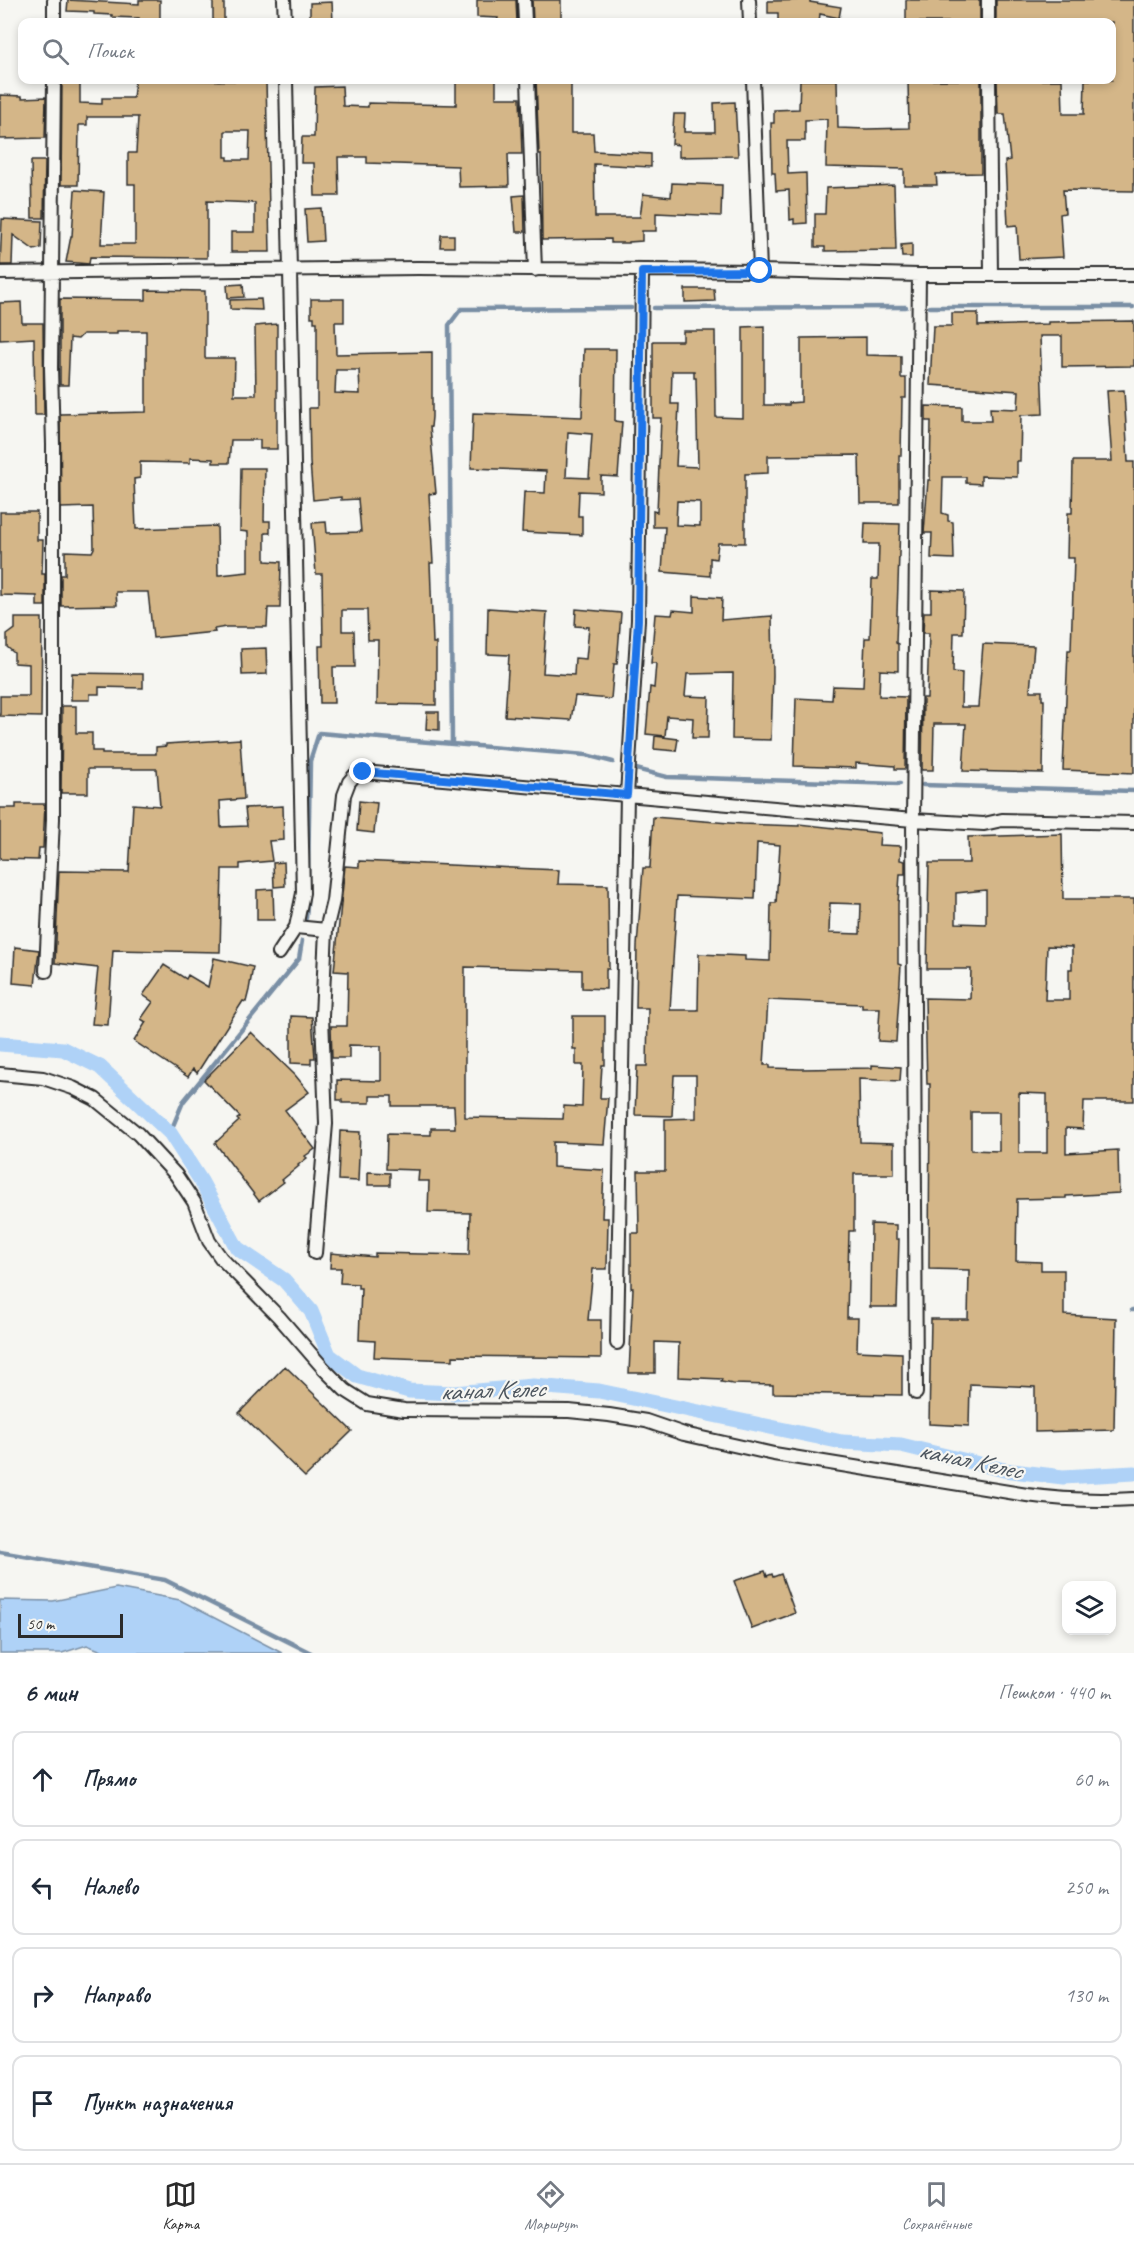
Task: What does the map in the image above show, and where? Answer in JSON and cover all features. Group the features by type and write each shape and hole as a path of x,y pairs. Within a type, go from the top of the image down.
{"street":[{"path":"54,0 54,18"},
{"path":"284,0 285,18"},
{"path":"524,0 525,18"},
{"path":"749,0 750,18"},
{"path":"988,0 988,18"},
{"path":"46,971 53,795 51,368 54,84"},
{"path":"279,953 296,927 303,893 286,84"},
{"path":"528,84 535,270"},
{"path":"753,84 760,271"},
{"path":"989,84 991,275"},
{"path":"0,273 290,269 1134,275"},
{"path":"617,1343 627,795 638,620 642,272"},
{"path":"916,1393 913,820 919,275"},
{"path":"315,1253 326,1124 322,1016 327,930 333,901 341,811 349,782 355,775 363,772 913,820 984,824 1002,820 1134,823"},
{"path":"296,927 327,930"},
{"path":"0,1074 43,1078 73,1088 94,1099 138,1134 176,1174 194,1202 209,1241 221,1258 279,1317 324,1369 345,1390 367,1404 404,1410 569,1411 609,1415 646,1421 684,1434 774,1454 1015,1493 1072,1500 1134,1499"}],"water":[{"path":"116,1588 180,1600 282,1653 107,1653 87,1645 62,1653 0,1653 0,1600 53,1601"}],"building":[{"path":"68,0 139,4 139,0 160,0 160,18 112,17 112,15 94,14 94,12 67,11"},
{"path":"213,0 224,0 224,18 213,18"},
{"path":"477,0 516,0 517,18 477,17"},
{"path":"532,0 561,0 561,18 533,18"},
{"path":"810,0 810,2 841,7 839,18 820,14 820,18 778,18 778,13 768,13 768,1"},
{"path":"906,0 980,0 980,18 906,18"},
{"path":"996,0 1134,0 1134,191 1063,190 1065,213 1060,214 1063,257 1019,259 1017,225 1008,226 1005,161 1010,160 1005,114 998,114 997,84 1062,84 1063,114 1084,114 1085,84 1116,84 1116,18 996,18"},
{"path":"332,2 333,18 310,18 310,3"},
{"path":"62,84 80,84 80,103 102,104 102,98 133,98 135,84 266,84 270,252 231,252 231,232 255,232 255,203 207,201 207,258 90,257 89,264 66,262 72,236 75,190 104,192 101,244 135,244 135,184 128,184 128,153 136,153 138,117 87,117 87,125 79,125 78,185 61,185","holes":["225,131 250,131 249,160 228,160 228,157 225,157"]},
{"path":"456,84 496,84 496,98 520,98 522,154 508,154 509,186 459,187 458,166 367,163 367,157 338,157 339,196 315,196 314,163 301,163 302,137 314,137 315,87 342,86 343,106 368,107 368,103 456,105"},
{"path":"536,84 571,84 571,133 593,133 594,151 651,154 651,167 594,164 595,217 640,217 643,194 671,197 672,183 722,185 721,216 656,213 656,231 642,231 642,241 629,243 611,243 611,239 542,240 541,154 539,154"},
{"path":"800,84 837,84 838,128 909,128 908,84 981,84 981,173 936,174 937,185 904,185 904,169 826,167 827,119 805,120 805,141 787,141 788,174 806,173 807,223 794,224 794,219 790,220 789,190 776,191 775,173 772,173 771,123 774,123 774,110 799,109"},
{"path":"0,95 22,96 22,98 46,97 45,138 0,139"},
{"path":"735,102 738,156 679,157 679,145 672,144 674,114 685,114 684,132 715,132 714,103"},
{"path":"31,161 45,161 44,218 32,218"},
{"path":"894,185 896,250 825,251 825,247 815,247 815,214 825,214 826,188"},
{"path":"524,195 525,232 516,232 513,196"},
{"path":"321,208 323,241 307,242 305,209"},
{"path":"2,219 42,221 41,248 34,250 13,235 12,265 0,265"},
{"path":"441,235 454,235 454,247 440,247"},
{"path":"912,244 912,257 902,257 901,245"},
{"path":"243,284 244,297 228,298 227,285"},
{"path":"685,289 714,289 715,301 685,302"},
{"path":"146,290 205,291 205,358 235,358 234,395 256,395 255,326 277,324 277,449 260,449 260,440 231,440 229,463 213,463 213,459 190,458 190,463 140,462 140,478 134,479 136,529 217,526 218,575 220,575 248,572 248,532 240,531 241,468 265,468 264,521 270,521 270,533 265,533 265,561 281,562 280,608 268,608 267,627 226,627 214,629 215,632 153,638 148,592 116,592 117,605 61,606 61,575 65,575 65,551 92,552 94,548 93,507 61,508 60,414 146,412 146,331 83,334 78,339 70,338 68,385 60,385 60,299 146,300"},
{"path":"261,299 262,310 230,309 230,300"},
{"path":"311,299 344,299 344,322 335,322 336,354 432,352 430,427 436,493 429,494 433,563 430,563 433,643 436,643 436,705 377,704 378,640 368,640 367,610 342,610 342,631 354,631 355,667 333,667 334,703 320,703 319,646 323,646 322,574 316,574 312,523 326,522 327,533 361,532 358,499 341,500 341,497 313,500 309,408 317,408 317,322 314,322 314,317 311,317","holes":["336,370 359,370 360,394 335,393"]},
{"path":"21,302 22,323 43,323 44,415 35,415 34,338 0,340 0,303"},
{"path":"952,313 978,313 978,326 1134,321 1134,366 1062,367 1062,336 1040,336 1043,414 1021,415 1020,461 1017,461 1017,477 981,476 981,484 966,483 966,477 943,477 942,513 948,515 948,521 953,522 954,559 931,558 932,533 924,533 928,480 930,480 931,421 926,421 926,406 962,407 962,421 991,421 990,408 1018,409 1019,391 930,385 933,326 952,326"},
{"path":"764,326 764,405 789,405 789,403 801,402 801,338 866,337 866,355 901,356 901,378 906,378 906,398 902,398 899,503 860,503 859,455 768,456 768,473 745,474 745,543 718,543 716,559 710,558 710,576 662,572 665,527 653,527 653,511 657,512 661,418 653,418 653,341 683,341 683,331 715,331 716,417 743,418 743,327","holes":["672,371 694,371 694,378 696,378 698,467 676,466 679,404 671,404","677,501 700,502 700,526 676,525"]},
{"path":"584,349 616,349 615,421 622,422 618,477 601,476 601,492 579,491 578,516 582,516 582,535 522,532 524,492 545,493 546,471 471,468 473,413 582,417","holes":["568,432 592,434 589,478 566,477"]},
{"path":"1124,390 1128,462 1134,462 1134,773 1063,770 1074,558 1067,558 1068,513 1072,513 1073,461 1112,461 1107,391"},
{"path":"0,512 37,512 37,540 43,540 42,574 45,574 45,606 37,606 37,596 0,595"},
{"path":"865,523 900,524 896,643 898,644 898,671 880,670 879,696 906,697 905,769 856,763 856,768 794,766 796,698 832,700 833,686 863,687 865,638 870,638 872,579 878,579 879,544 864,544"},
{"path":"931,590 964,591 963,633 954,633 953,672 962,673 961,707 978,707 983,644 1034,646 1030,691 1042,691 1042,700 1044,700 1043,773 963,771 966,724 934,724 933,770 922,770 923,698 927,698 929,633 923,633 924,612 931,612"},
{"path":"694,596 722,598 721,620 772,616 771,740 732,739 733,673 687,674 685,696 709,697 708,738 692,738 693,718 667,716 665,736 646,734 650,687 654,688 656,663 651,663 655,614 672,615 673,610 694,612"},
{"path":"488,608 547,612 543,673 574,675 575,658 586,659 589,627 575,626 576,609 621,613 617,664 614,664 611,699 575,696 571,720 505,716 509,655 487,654"},
{"path":"15,618 42,618 41,717 0,716 0,696 29,696 29,664 14,663 14,653 7,647 7,635 15,629"},
{"path":"266,648 267,674 242,675 241,649"},
{"path":"72,673 143,674 143,688 99,687 99,694 90,694 90,700 71,700"},
{"path":"62,706 76,706 76,733 92,733 92,751 102,751 102,754 156,754 156,747 166,746 166,744 240,739 244,799 220,801 221,827 247,826 245,808 283,806 284,840 269,841 272,861 240,864 240,869 222,869 220,952 113,950 108,1025 92,1024 98,968 55,963 59,871 129,872 133,804 160,806 157,769 88,769 88,793 61,793"},
{"path":"427,712 439,712 439,730 426,729"},
{"path":"655,736 678,739 676,751 654,749"},
{"path":"359,801 377,803 374,833 357,831"},
{"path":"16,804 45,804 43,848 39,848 38,860 0,859 0,808 16,808"},
{"path":"653,817 742,824 799,826 799,824 880,833 879,845 901,846 900,860 905,861 905,874 900,874 898,904 898,964 901,965 896,1042 878,1041 880,1008 862,1008 862,1004 768,1000 764,1065 770,1065 770,1068 800,1069 872,1068 872,1065 901,1067 900,1081 859,1079 860,1142 894,1143 894,1174 854,1174 854,1231 849,1231 847,1318 858,1318 857,1351 902,1353 902,1395 773,1393 773,1385 733,1384 721,1382 722,1379 678,1377 679,1343 655,1342 655,1373 629,1373 633,1288 631,1288 631,1233 639,1233 638,1171 665,1171 665,1119 696,1118 696,1075 674,1075 672,1116 635,1115 637,1066 647,1066 648,1008 636,1008 637,946 643,868 650,868","holes":["757,843 780,845 776,903 771,903 770,961 745,960 745,956 699,954 698,1010 670,1010 677,896 755,899","830,903 861,904 860,934 829,933"]},
{"path":"1062,834 1063,899 1134,899 1134,1101 1084,1101 1083,1129 1066,1128 1066,1153 1118,1150 1119,1193 1066,1196 1066,1198 1017,1199 1016,1261 1041,1262 1041,1270 1064,1270 1064,1315 1116,1318 1114,1430 1035,1432 1035,1387 970,1384 969,1426 929,1424 931,1319 968,1319 969,1270 929,1269 930,1084 927,1084 925,998 970,999 971,969 927,969 929,863 969,863 968,837","holes":["986,890 986,924 956,923 956,893","1047,946 1072,947 1069,1000 1045,1000","1019,1093 1047,1094 1047,1153 1019,1153","971,1112 999,1112 999,1151 971,1150"]},
{"path":"359,861 559,870 558,884 608,885 609,969 606,969 606,989 582,988 582,970 465,967 465,1117 563,1119 564,1106 582,1107 583,1065 576,1065 576,1049 573,1049 573,1016 605,1016 605,1065 602,1065 600,1098 608,1098 604,1144 553,1142 553,1167 604,1170 602,1218 608,1218 607,1269 593,1269 588,1320 601,1320 601,1358 453,1356 453,1360 374,1357 375,1341 359,1340 361,1288 358,1288 358,1284 340,1283 341,1268 330,1268 331,1253 375,1257 375,1253 469,1255 470,1213 428,1212 429,1181 418,1181 419,1170 386,1169 387,1134 431,1135 431,1128 455,1128 454,1106 392,1106 392,1096 370,1096 370,1103 342,1103 342,1100 337,1100 337,1080 381,1081 381,1046 349,1045 349,1058 332,1058 331,1026 347,1026 348,972 334,971 345,866 359,867"},
{"path":"284,862 285,886 274,887 273,863"},
{"path":"273,889 274,920 257,920 257,890"},
{"path":"15,947 39,950 35,985 13,983"},
{"path":"214,958 253,967 249,990 246,1002 243,1001 197,1073 193,1069 188,1077 134,1041 146,1022 141,1019 153,1002 143,995 164,965 186,979 188,975 208,987"},
{"path":"291,1016 312,1017 315,1058 311,1058 311,1064 291,1063"},
{"path":"251,1032 309,1092 285,1110 315,1149 282,1180 284,1182 259,1201 215,1143 239,1121 237,1119 240,1117 204,1080"},
{"path":"340,1131 360,1132 358,1181 338,1180"},
{"path":"368,1172 390,1173 390,1185 368,1185"},
{"path":"871,1224 896,1225 896,1239 899,1239 897,1307 870,1307"},
{"path":"285,1366 352,1431 305,1477 239,1413"},
{"path":"765,1571 767,1576 772,1574 773,1577 781,1574 795,1613 752,1629 734,1581"}],"waterway":[{"path":"654,308 906,307"},
{"path":"930,307 1133,307"},
{"path":"452,744 449,325 461,309 631,308"},
{"path":"308,877 310,761 319,733 586,755 613,762"},
{"path":"636,769 667,777 900,784"},
{"path":"923,785 1134,791"},
{"path":"306,918 308,891"},
{"path":"170,1133 183,1102 299,959 302,941"},
{"name":"канал Келес","path":"0,1044 63,1049 100,1067 170,1133 201,1181 237,1248 284,1280 311,1311 329,1355 357,1376 409,1391 454,1393 533,1386 599,1391 842,1442 901,1445 1004,1470 1063,1477 1134,1473"},
{"path":"0,1552 165,1580 311,1653"}],"route":[{"path":"363,772 627,795 638,620 642,272 760,271"}]}
